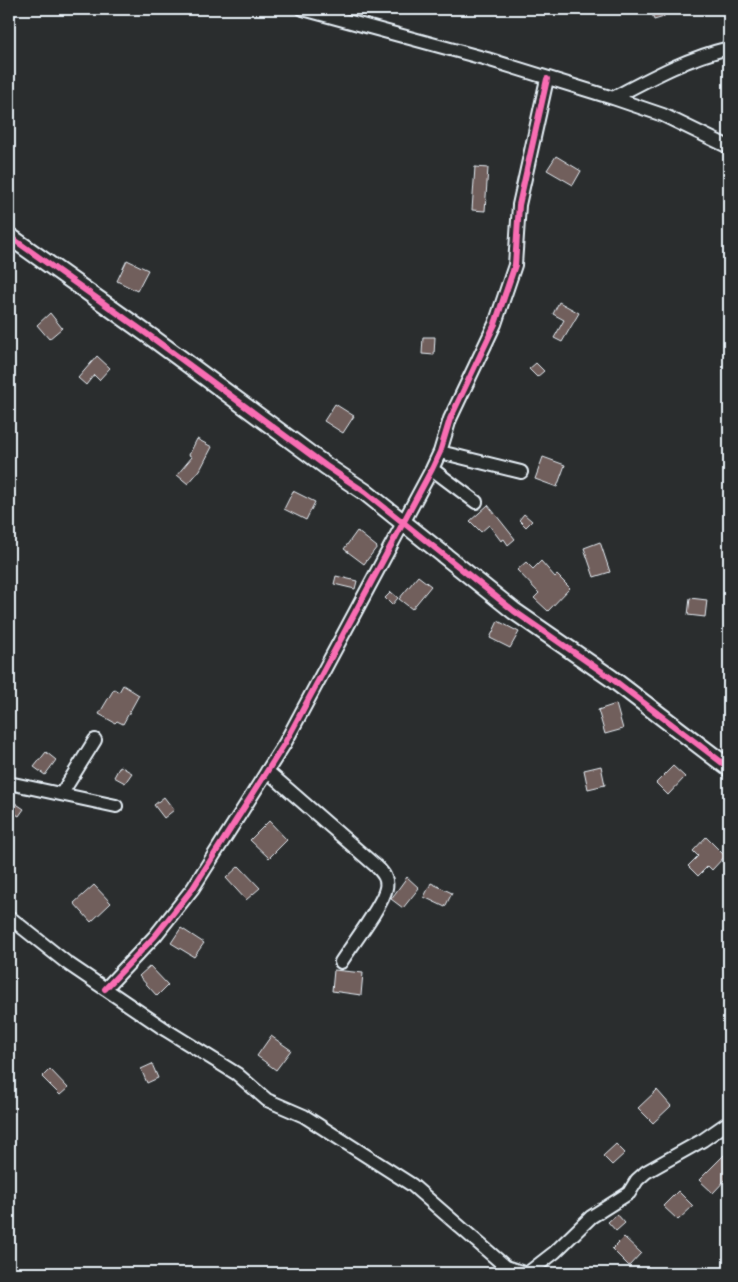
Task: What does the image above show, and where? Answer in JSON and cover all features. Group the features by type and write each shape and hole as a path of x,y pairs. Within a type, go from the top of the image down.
{"street":[{"path":"303,9 318,10 613,98 663,115 729,147"},
{"path":"613,98 694,58 729,48"},
{"path":"105,989 155,936 193,888 267,771 300,717 432,469 440,452 450,419 495,324 515,265 520,205 547,79"},
{"path":"9,236 154,339 326,466 365,492 514,611 620,683 729,768"},
{"path":"440,452 521,472"},
{"path":"432,469 476,502"},
{"path":"62,793 95,740"},
{"path":"267,771 385,876 386,888 380,901 340,962"},
{"path":"9,783 116,806"},
{"path":"9,917 67,963 237,1074 267,1100 304,1116 412,1185 506,1270 526,1273 555,1252 591,1217 629,1194 637,1180 646,1172 703,1140 729,1122"}],"building":[{"path":"651,9 662,9 664,17 654,20"},
{"path":"556,156 581,171 573,185 547,170"},
{"path":"475,167 488,168 485,211 472,210"},
{"path":"127,260 148,270 137,291 117,281"},
{"path":"559,302 579,313 562,342 554,338 564,320 553,314"},
{"path":"50,313 62,328 49,339 37,325"},
{"path":"423,337 435,337 434,355 422,354"},
{"path":"97,356 110,368 99,380 94,375 86,385 78,378"},
{"path":"536,363 544,371 537,377 529,369"},
{"path":"335,404 354,416 343,433 324,421"},
{"path":"197,439 212,447 200,470 188,484 177,475 192,457 189,455"},
{"path":"543,457 565,465 557,487 535,479"},
{"path":"293,491 315,502 306,520 284,509"},
{"path":"488,505 515,539 508,545 504,539 501,541 489,525 481,532 470,521"},
{"path":"524,514 532,521 526,527 519,520"},
{"path":"357,531 377,547 364,564 344,549"},
{"path":"600,542 610,572 594,577 584,548"},
{"path":"541,561 555,577 557,575 570,588 548,611 534,598 539,593 517,570 526,562 533,569"},
{"path":"336,576 357,581 355,589 334,584"},
{"path":"418,576 431,586 412,609 399,599"},
{"path":"391,592 398,598 392,605 385,598"},
{"path":"690,598 707,600 705,617 688,615"},
{"path":"498,621 519,632 510,648 490,638"},
{"path":"123,685 139,695 123,724 117,721 115,723 99,714 114,689 119,692"},
{"path":"616,704 623,729 605,734 598,710"},
{"path":"46,752 56,760 45,775 34,767"},
{"path":"120,766 132,773 125,783 114,777"},
{"path":"601,766 605,785 588,789 584,770"},
{"path":"673,766 685,777 668,795 656,783"},
{"path":"164,797 174,810 164,818 154,805"},
{"path":"9,799 24,809 19,816 9,810"},
{"path":"269,821 287,840 269,858 250,840"},
{"path":"706,837 725,856 712,870 708,866 698,876 688,866 698,856 693,851"},
{"path":"239,866 260,888 246,900 226,878"},
{"path":"407,877 419,888 403,908 391,899"},
{"path":"431,883 452,893 445,907 424,897"},
{"path":"94,885 111,903 91,922 74,903"},
{"path":"181,928 204,943 194,957 171,943"},
{"path":"150,966 168,985 157,996 139,976"},
{"path":"334,970 363,973 361,995 332,991"},
{"path":"271,1036 291,1050 276,1070 257,1056"},
{"path":"152,1064 158,1078 147,1083 141,1069"},
{"path":"50,1069 68,1088 60,1095 42,1077"},
{"path":"657,1090 671,1106 653,1123 638,1108"},
{"path":"616,1144 625,1153 612,1165 603,1156"},
{"path":"729,1150 729,1176 713,1193 699,1180"},
{"path":"678,1191 693,1206 678,1220 663,1206"},
{"path":"617,1214 625,1223 616,1231 608,1222"},
{"path":"624,1237 641,1253 629,1266 612,1249"}],"cycle path":[{"path":"105,989 155,936 193,888 285,743 432,469 440,452 450,419 495,324 515,265 519,205 547,79"},
{"path":"9,236 154,339 326,466 365,492 514,611 611,678 729,768"}]}
